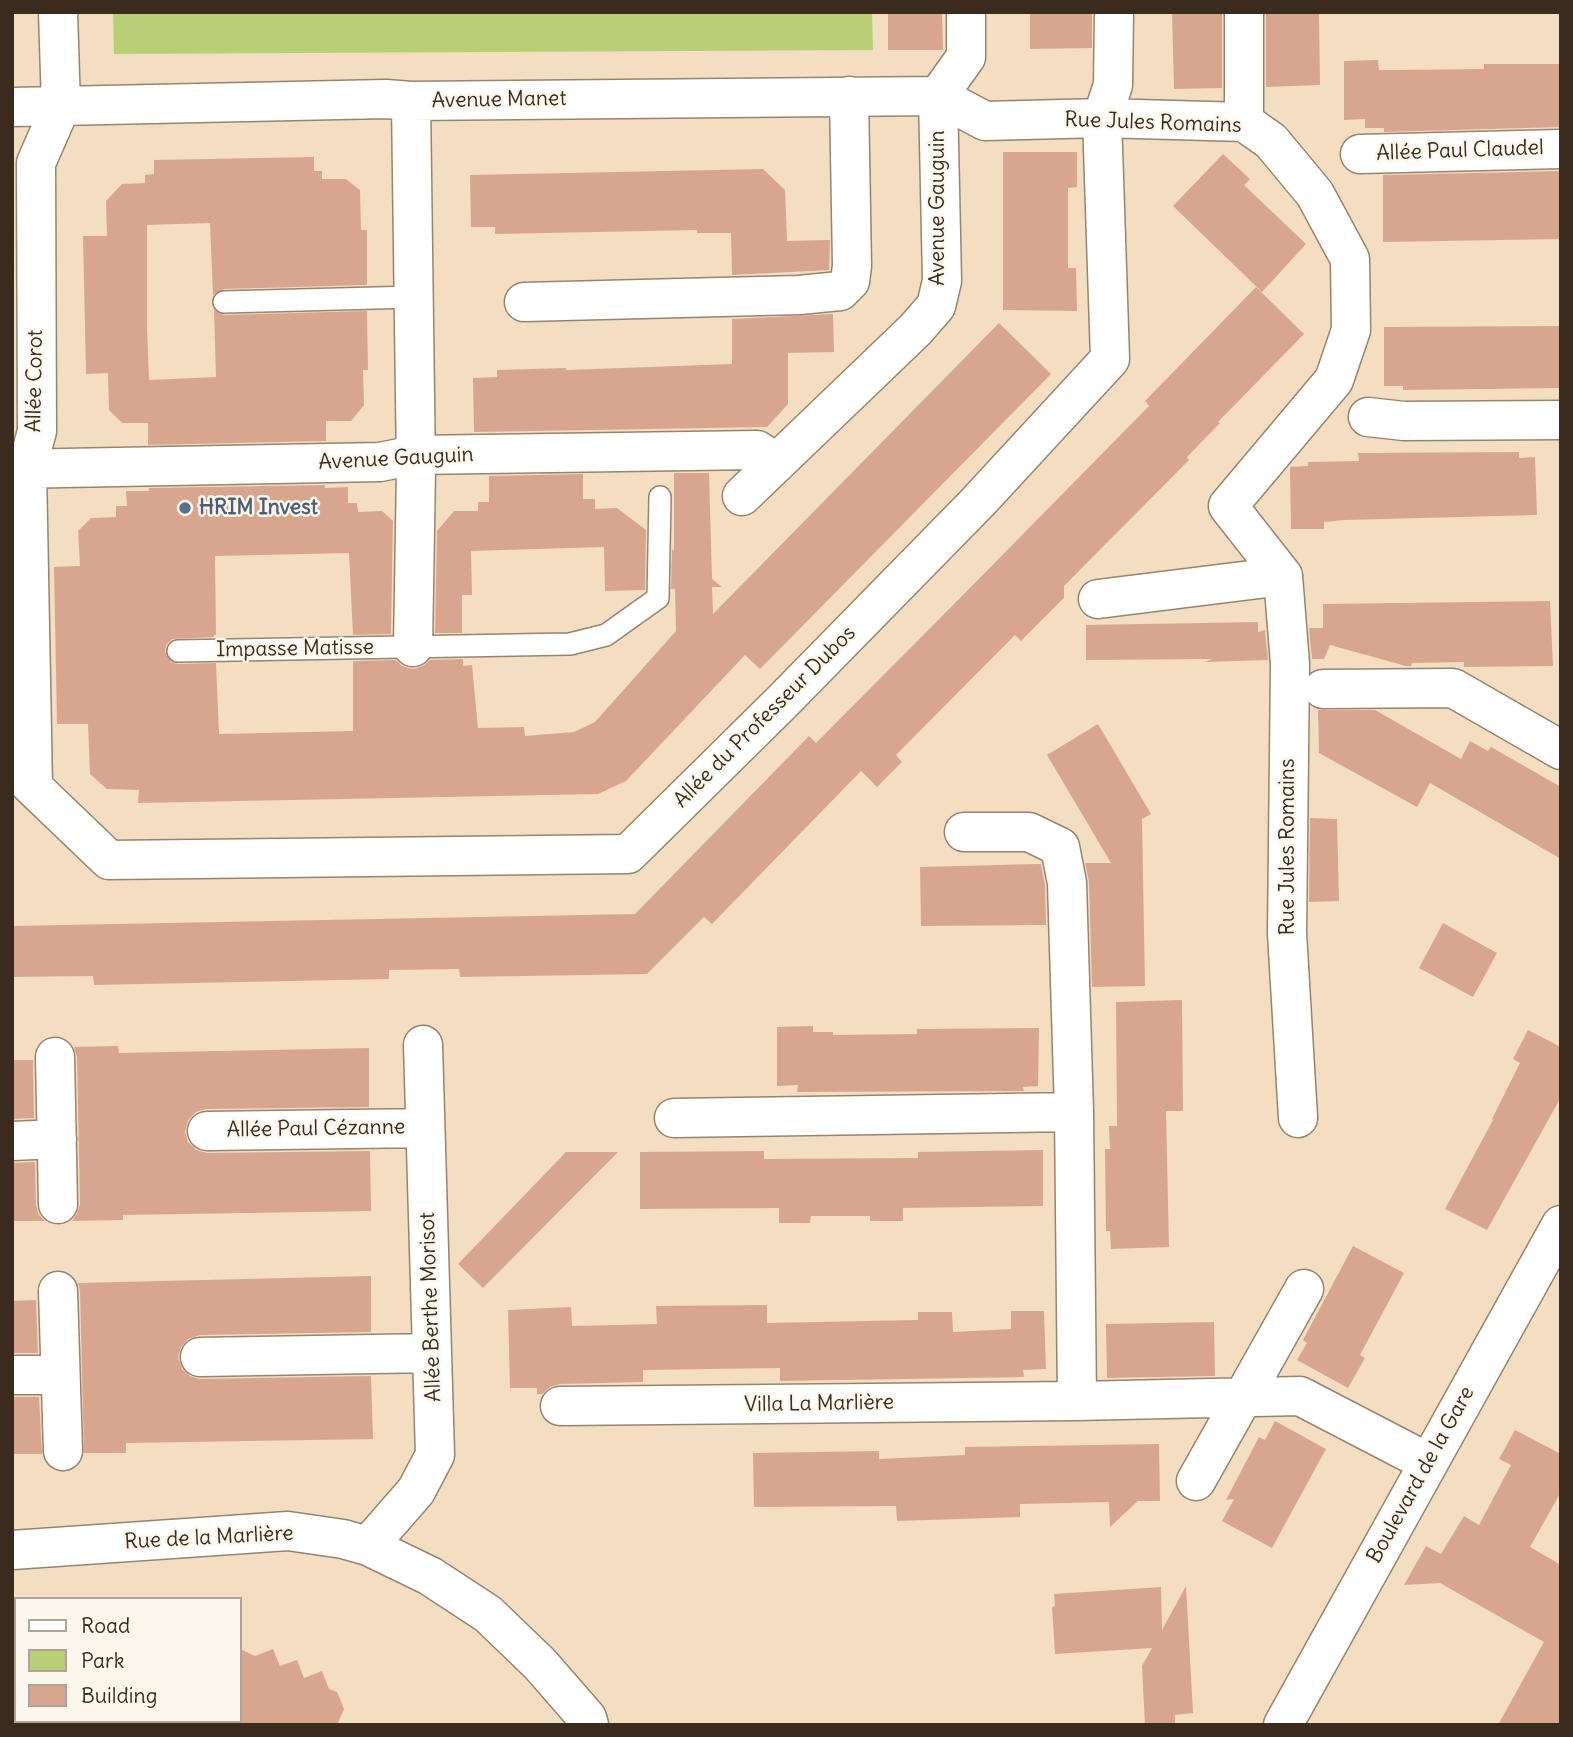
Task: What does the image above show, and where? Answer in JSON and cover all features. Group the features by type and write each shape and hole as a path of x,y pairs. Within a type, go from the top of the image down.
{"street":[{"path":"58,12 61,106"},
{"path":"938,96 966,57 966,12"},
{"name":"Allée du Professeur Dubos","path":"22,777 109,860 628,854 968,512 1110,359 1102,118 1113,85 1114,12"},
{"path":"1244,12 1244,122"},
{"path":"524,302 799,295 840,291 850,281 852,267 849,96"},
{"name":"Avenue Manet","path":"12,107 386,99 411,101 938,96"},
{"name":"Rue Jules Romains","path":"938,96 985,121 1102,118 1244,122 1271,141 1315,194 1350,259 1351,330 1334,380 1228,506 1283,576 1290,664 1287,933 1298,1118"},
{"name":"Avenue Gauguin","path":"742,496 915,330 936,306 942,281 938,96"},
{"path":"411,101 415,455 413,647"},
{"name":"Allée Corot","path":"22,777 20,469 37,431 36,163 61,106"},
{"name":"Allée Paul Claudel","path":"1360,154 1561,149"},
{"path":"1368,417 1404,421 1561,420"},
{"name":"Avenue Gauguin","path":"20,469 380,462 415,455 757,450 776,463"},
{"path":"1098,598 1283,576"},
{"path":"1323,689 1453,688 1561,750"},
{"path":"964,832 1029,832 1060,848 1067,883 1074,1112 1077,1401"},
{"name":"Allée Berthe Morisot","path":"368,1546 416,1491 435,1455 423,1045"},
{"path":"55,1056 58,1204"},
{"path":"674,1118 1074,1112"},
{"name":"Allée Paul Cézanne","path":"207,1131 425,1128"},
{"path":"12,1141 57,1139"},
{"name":"Boulevard de la Gare","path":"1283,1725 1427,1462 1561,1226"},
{"path":"1196,1481 1304,1289"},
{"path":"58,1291 63,1451"},
{"path":"200,1357 432,1353"},
{"path":"12,1375 60,1375"},
{"name":"Villa La Marlière","path":"560,1406 1300,1396 1427,1462"},
{"name":"Rue de la Marlière","path":"12,1550 288,1531 343,1539 368,1546 430,1576 488,1614 540,1664 587,1718 589,1725"}],"lane":[{"path":"224,302 414,297"},
{"name":"Impasse Matisse","path":"178,651 570,644 606,635 658,598 660,497"}],"green space":[{"path":"113,12 872,12 873,50 114,54"}],"building":[{"path":"888,12 942,12 943,50 888,50"},
{"path":"1030,12 1092,12 1092,48 1030,49"},
{"path":"1172,12 1222,12 1222,88 1174,89"},
{"path":"1266,12 1319,12 1320,85 1266,87"},
{"path":"1378,60 1379,70 1484,69 1484,64 1561,64 1561,127 1384,132 1384,128 1365,128 1365,119 1344,120 1344,61"},
{"path":"1003,152 1077,152 1077,187 1068,188 1068,268 1076,268 1077,311 1003,310"},
{"path":"1223,154 1250,179 1244,185 1306,244 1262,292 1173,206"},
{"path":"314,157 314,171 322,171 322,179 346,179 360,190 361,230 367,230 367,285 224,289 213,295 210,223 147,225 149,380 216,377 214,310 224,315 367,311 368,370 363,370 364,405 351,421 326,421 326,441 148,445 148,423 122,423 109,410 108,373 86,374 83,236 107,236 106,201 122,184 145,183 145,175 154,174 154,160"},
{"path":"763,169 785,190 787,241 830,240 829,270 732,275 731,233 697,233 697,230 495,234 495,227 471,227 470,175"},
{"path":"1561,171 1561,239 1383,242 1383,175"},
{"path":"1256,287 1304,334 1218,422 1220,423 1187,457 1189,460 1064,586 1064,598 1021,641 1015,635 896,755 902,762 877,787 861,771 712,924 704,917 647,974 460,977 459,969 389,970 389,979 94,985 93,976 12,977 12,926 635,914 809,736 816,743 964,594 1149,406 1145,401"},
{"path":"833,314 834,352 788,353 788,404 767,427 474,432 473,378 497,377 497,370 732,364 732,319"},
{"path":"999,323 1051,374 760,669 745,655 626,781 598,794 138,803 139,790 107,789 90,774 88,724 57,724 54,567 80,566 78,531 91,518 116,517 116,506 127,506 126,491 149,491 149,488 325,485 325,488 348,487 348,503 357,503 358,512 382,511 393,521 391,634 353,635 349,553 215,556 216,635 172,639 166,645 165,652 171,662 178,664 216,663 219,734 353,731 353,661 396,660 402,666 413,669 430,660 463,659 463,666 472,665 478,728 524,727 525,736 574,732 595,722 676,631 675,589 671,589 674,473 709,473 712,579 722,587 712,587 713,614"},
{"path":"1561,326 1561,388 1403,390 1403,386 1384,386 1384,327"},
{"path":"1519,452 1519,458 1535,457 1537,515 1345,520 1324,522 1324,529 1291,529 1290,467 1308,466 1308,462 1359,461 1358,453"},
{"path":"583,474 583,499 595,499 595,509 617,508 646,530 645,590 605,591 604,547 471,551 472,595 462,595 462,633 435,633 437,531 454,511 478,511 478,502 489,502 489,476"},
{"path":"1550,601 1553,666 1464,667 1464,662 1412,663 1411,666 1406,666 1330,645 1324,659 1312,659 1309,628 1323,628 1323,604"},
{"path":"1258,622 1258,632 1265,630 1268,660 1086,660 1086,625"},
{"path":"1318,710 1375,710 1461,759 1470,741 1488,751 1491,747 1561,787 1561,859 1430,783 1417,807 1319,753"},
{"path":"1098,724 1151,814 1142,819 1145,986 1092,987 1089,882 1085,863 1111,863 1047,755"},
{"path":"1310,818 1337,819 1339,901 1309,902"},
{"path":"1041,864 1045,885 1046,925 921,926 920,867"},
{"path":"1443,923 1497,953 1473,997 1419,968"},
{"path":"1182,1000 1183,1111 1166,1111 1169,1247 1111,1249 1110,1231 1106,1231 1105,1149 1110,1149 1109,1126 1117,1126 1116,1002"},
{"path":"813,1026 813,1032 833,1032 833,1035 917,1034 917,1029 1039,1028 1038,1086 1023,1087 1024,1091 797,1092 798,1085 777,1086 777,1027"},
{"path":"1528,1030 1561,1047 1561,1097 1487,1230 1445,1209 1520,1063 1513,1059"},
{"path":"118,1046 119,1053 369,1048 369,1107 206,1109 196,1112 188,1120 185,1132 188,1142 196,1150 207,1153 370,1151 371,1211 123,1215 123,1220 72,1221 80,1204 77,1057 74,1047"},
{"path":"12,1060 33,1060 34,1118 12,1119"},
{"path":"1043,1150 1043,1206 903,1208 903,1221 870,1221 870,1216 811,1216 810,1223 779,1223 779,1208 640,1209 640,1152 764,1151 764,1159 918,1158 918,1152"},
{"path":"566,1152 618,1152 483,1288 458,1264"},
{"path":"35,1162 36,1205 39,1215 45,1221 12,1221 12,1163"},
{"path":"1353,1246 1404,1273 1360,1355 1365,1358 1348,1388 1297,1360 1307,1343 1303,1340"},
{"path":"371,1276 371,1332 200,1335 188,1339 181,1347 178,1357 182,1369 190,1376 200,1379 371,1376 373,1439 126,1443 126,1453 84,1453 78,1283"},
{"path":"36,1300 38,1353 12,1353 12,1301"},
{"path":"767,1305 767,1323 918,1320 918,1312 952,1312 953,1332 1011,1329 1011,1311 1044,1311 1046,1369 1023,1370 1024,1377 780,1381 780,1368 643,1370 643,1382 560,1384 550,1387 542,1394 537,1394 537,1388 510,1388 508,1310 571,1307 572,1326 657,1324 656,1306"},
{"path":"1214,1322 1215,1376 1107,1378 1106,1324"},
{"path":"12,1397 39,1397 42,1454 12,1454"},
{"path":"1275,1421 1326,1449 1272,1548 1222,1521 1234,1499 1226,1500 1259,1437 1265,1440"},
{"path":"1515,1430 1561,1454 1561,1492 1530,1547 1561,1565 1561,1725 1498,1725 1544,1642 1440,1583 1404,1585 1426,1546 1441,1554 1464,1516 1479,1525 1511,1465 1499,1459"},
{"path":"1159,1444 1160,1501 1138,1501 1110,1527 1109,1502 1020,1504 1020,1517 897,1521 896,1506 754,1507 753,1453 879,1451 879,1459 965,1455 965,1447"},
{"path":"1186,1586 1193,1713 1175,1715 1175,1725 1145,1725 1142,1666 1152,1648 1055,1654 1052,1607 1055,1606 1054,1594 1161,1587 1162,1630"},
{"path":"273,1649 280,1666 297,1660 304,1678 322,1671 329,1689 337,1692 344,1709 337,1725 240,1725 242,1650 255,1656"}],"place":[{"name":"HRIM Invest","path":"185,508"}]}
